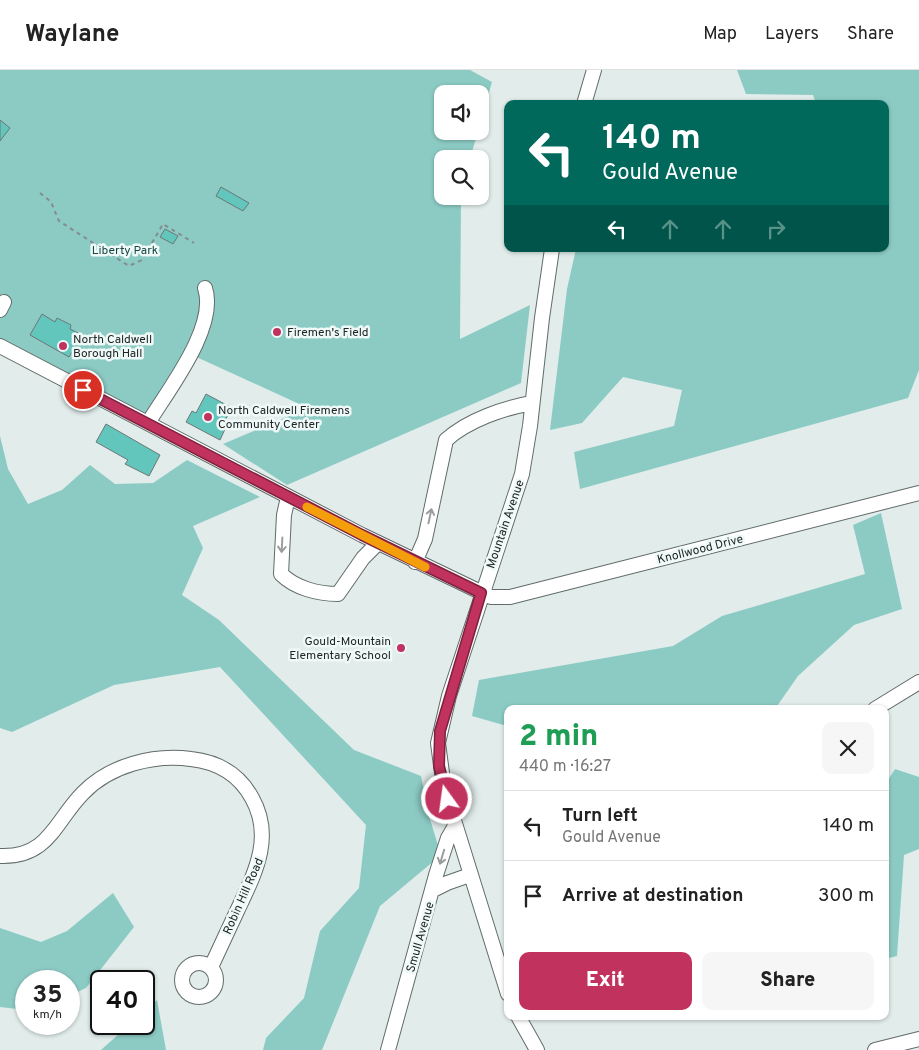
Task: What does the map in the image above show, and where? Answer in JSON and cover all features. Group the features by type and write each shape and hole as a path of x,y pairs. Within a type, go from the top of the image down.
{"street":[{"path":"585,100 594,70"},
{"name":"Mountain Avenue","path":"504,971 470,876 455,826 442,780 438,743 442,719 481,593 522,474 552,252"},
{"path":"148,423 199,340 209,309 205,288"},
{"name":"Knollwood Drive","path":"0,346 415,562 491,597 510,597 919,494"},
{"path":"415,562 425,539 446,440 455,432 509,407 532,403"},
{"path":"288,497 284,515 281,574 287,580 321,594 338,594 364,558 378,543"},
{"path":"882,705 919,682"},
{"name":"Robin Hill Road","path":"0,856 21,854 41,844 56,829 82,794 117,770 144,761 172,757 200,760 218,765 239,780 254,801 260,817 263,843 256,872 210,967"},
{"name":"Smull Avenue","path":"388,1050 448,838 455,826"},
{"path":"434,890 447,883 470,876"},
{"path":"520,1020 537,1050"},
{"path":"875,1050 919,1039"}],"path":[{"path":"40,193 51,202 59,221 129,266 142,260 163,224 194,243"}],"green space":[{"name":"Liberty Park","path":"0,70 470,70 492,82 489,92 489,85 434,85 434,140 475,140 473,150 434,150 434,205 461,205 460,339 530,305 521,383 287,485 223,444 308,408 192,355 150,425 0,342"},
{"path":"737,70 919,70 919,370 908,398 580,489 574,452 674,426 682,390 623,377 582,423 550,430 567,289 575,252 889,252 889,100 815,100 813,95 746,94"},
{"path":"0,436 8,469 28,504 62,490 90,465 115,484 153,483 187,460 260,497 193,526 203,548 182,595 219,620 354,750 421,776 429,816 441,855 380,906 322,1050 263,1050 266,1038 304,998 320,931 359,888 366,825 220,667 114,685 12,732 0,728"},
{"path":"881,513 902,609 854,625 798,676 778,705 504,705 504,725 472,716 479,680 673,646 722,616 865,574 853,525"},
{"path":"895,769 919,777 919,849 904,855 897,956 889,958 889,779"},
{"path":"113,893 134,927 100,970 90,970 90,983 86,988 80,991 80,970 15,970 15,1009 0,1007 0,928 41,942 67,931"},
{"path":"157,1000 166,1050 101,1050 118,1035 155,1035 155,1002"}],"building":[{"path":"0,120 10,128 0,141"},
{"path":"221,187 249,203 243,211 216,196"},
{"path":"165,229 178,236 173,244 160,237"},
{"name":"North Caldwell Borough Hall","path":"42,314 55,322 57,318 71,325 70,329 82,335 69,357 30,335"},
{"name":"North Caldwell Firemens Community Center","path":"206,394 232,408 221,427 225,429 220,440 186,422 192,411 196,413"},
{"path":"106,424 160,455 149,476 125,464 128,460 96,442"}],"slow traffic":[{"path":"307,507 425,567"}],"place":[{"name":"Firemen's Field","path":"277,332"},
{"name":"North Caldwell Borough Hall","path":"63,346"},
{"name":"North Caldwell Firemens Community Center","path":"208,417"},
{"name":"Gould-Mountain Elementary School","path":"401,648"}],"route":[{"path":"83,390 362,535 481,593 448,696 438,743 439,766 447,799"}]}
